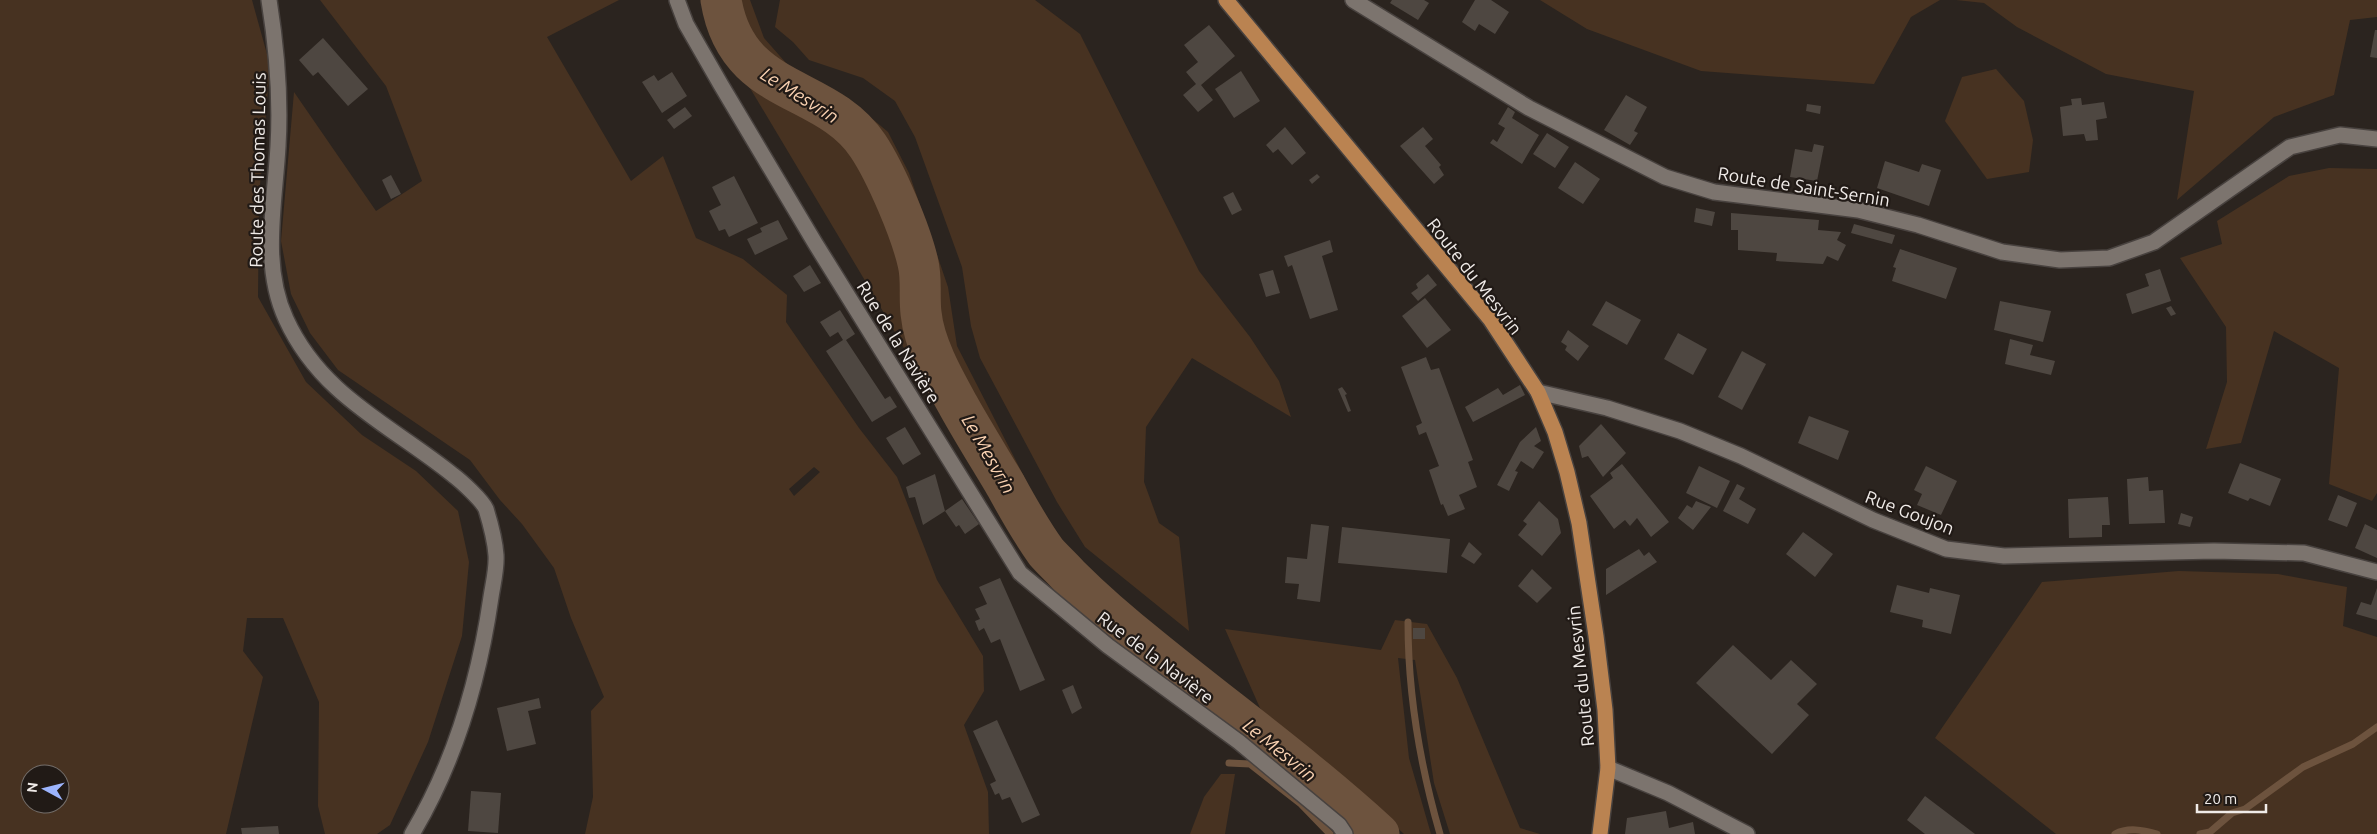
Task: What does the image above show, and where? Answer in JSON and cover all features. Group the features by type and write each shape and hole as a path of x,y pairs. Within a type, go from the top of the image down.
{"main road":[{"name":"Route du Mesvrin","path":"1226,0 1490,318 1538,392 1555,432 1568,472 1597,645 1605,710 1608,768 1600,834"}],"street":[{"name":"Route des Thomas Louis","path":"269,0 280,76 278,147 272,218 274,287 285,318 305,355 346,398 454,476 485,506 497,556 484,648 459,731 430,804 412,834"},
{"name":"Rue de la Navière","path":"677,0 686,24 815,243 1020,573 1108,646 1239,742 1339,825 1345,834"},
{"name":"Route de Saint-Sernin","path":"1353,0 1528,108 1665,177 1714,192 1858,210 1918,225 2002,252 2060,260 2109,258 2154,242 2290,146 2340,135 2377,139"},
{"name":"Rue Goujon","path":"1538,392 1606,408 1680,431 1741,456 1873,520 1946,549 2004,556 2214,551 2304,553 2377,572"},
{"path":"1608,768 1668,793 1747,834"}],"shaded area":[{"path":"0,0 252,0 270,65 259,197 258,297 306,382 362,435 416,471 458,511 469,562 462,636 428,742 390,825 377,834 325,834 318,806 319,702 283,618 247,618 243,651 263,677 226,834 0,834"},
{"path":"320,0 619,0 547,37 631,181 663,156 696,238 743,259 787,295 786,322 859,428 897,477 937,580 983,656 984,691 964,725 988,792 989,834 585,834 593,797 591,711 604,697 571,618 554,568 522,524 500,500 470,460 338,370 310,333 291,294 281,241 294,92 376,211 422,181 386,86","holes":["814,467 820,472 794,496 789,489"]},
{"path":"732,0 750,0 764,38 794,72 856,105 888,132 909,173 948,287 957,346 1054,535 1042,529 970,405 930,317 930,277 920,245 882,160 863,132 821,98 775,72 733,16"},
{"path":"780,0 1035,0 1080,34 1199,271 1250,337 1279,381 1291,417 1192,358 1146,427 1144,482 1159,523 1179,537 1189,631 1085,547 1057,502 980,358 971,326 962,267 915,137 895,101 863,78 809,60 793,42 775,27"},
{"path":"1540,0 1940,0 1911,17 1874,84 1701,71 1587,29"},
{"path":"1956,0 2377,0 2377,17 2350,20 2334,95 2274,117 2177,200 2194,91 2106,74 2017,27 1984,3"},
{"path":"1996,69 2024,101 2033,140 2029,172 1987,179 1945,121 1962,77"},
{"path":"747,83 768,90 826,124 859,150 893,217 909,258 910,284 918,332 961,427 945,420 873,294"},
{"path":"2329,168 2377,169 2377,493 2372,501 2329,484 2339,368 2274,331 2241,443 2206,449 2227,382 2226,327 2180,258 2222,244 2217,221 2289,176"},
{"path":"2179,571 2278,574 2347,587 2343,626 2377,637 2377,834 2056,834 1935,738 2042,582"},
{"path":"1395,620 1427,624 1457,678 1520,828 1540,834 1450,834 1434,783 1415,660 1398,658 1409,758 1431,834 1404,834 1344,779 1282,735 1260,708 1225,629 1381,650"},
{"path":"1221,774 1235,774 1225,834 1190,834 1204,797"}],"building":[{"path":"1392,0 1424,0 1429,3 1418,20 1390,3"},
{"path":"1475,0 1491,0 1509,12 1495,34 1479,24 1475,31 1462,22"},
{"path":"1209,25 1235,56 1201,85 1213,100 1198,112 1183,95 1196,84 1186,72 1198,62 1184,45"},
{"path":"2375,30 2377,30 2377,58 2370,57"},
{"path":"323,38 368,89 348,106 318,72 313,76 299,60"},
{"path":"1241,71 1260,101 1234,118 1215,89"},
{"path":"672,72 687,96 662,113 642,82 654,75 658,81"},
{"path":"1626,95 1647,107 1634,131 1638,133 1630,145 1604,130"},
{"path":"2081,98 2082,105 2104,102 2107,118 2096,120 2098,140 2086,141 2084,134 2063,136 2060,107 2072,105 2071,99"},
{"path":"1807,104 1821,106 1820,114 1806,111"},
{"path":"685,107 692,116 674,129 667,120"},
{"path":"1508,107 1515,112 1512,118 1539,135 1522,164 1490,143 1493,139 1497,142 1505,128 1498,124"},
{"path":"1285,127 1306,153 1292,165 1278,149 1273,153 1266,145"},
{"path":"1423,127 1433,139 1425,146 1441,165 1439,167 1444,175 1434,184 1400,146"},
{"path":"1547,133 1569,147 1555,168 1533,154"},
{"path":"1814,144 1824,146 1817,181 1790,177 1795,149 1812,152"},
{"path":"1885,161 1919,172 1922,164 1941,170 1929,206 1877,188"},
{"path":"1575,162 1600,179 1583,204 1558,188"},
{"path":"1317,174 1320,177 1312,184 1309,180"},
{"path":"391,175 401,194 391,199 382,180"},
{"path":"734,176 758,223 729,237 725,229 719,231 709,211 721,205 712,187"},
{"path":"1233,192 1242,210 1232,215 1223,197"},
{"path":"1696,208 1715,212 1712,226 1694,222"},
{"path":"1731,213 1819,220 1818,230 1841,232 1837,240 1846,245 1838,261 1827,256 1823,264 1776,261 1777,253 1738,250 1738,230 1731,230"},
{"path":"778,220 788,239 755,255 747,239 762,232 760,228"},
{"path":"1854,224 1895,235 1892,244 1851,233"},
{"path":"1330,240 1333,252 1322,256 1338,310 1310,319 1292,265 1288,267 1284,256"},
{"path":"1900,249 1957,268 1946,299 1892,281 1896,268 1893,267"},
{"path":"810,265 821,283 804,292 793,276"},
{"path":"2160,269 2171,301 2132,314 2126,294 2149,286 2145,274"},
{"path":"1273,270 1280,293 1266,297 1259,274"},
{"path":"1428,274 1437,285 1418,301 1411,293 1418,288 1416,284"},
{"path":"1425,298 1451,330 1427,348 1402,316"},
{"path":"1606,301 1641,320 1627,345 1592,325"},
{"path":"2000,301 2051,311 2043,342 1994,330"},
{"path":"2171,306 2176,314 2171,316 2166,308"},
{"path":"840,310 855,334 846,340 885,399 890,396 897,407 872,422 826,351 843,340 838,332 830,337 820,322"},
{"path":"1568,330 1589,346 1578,361 1565,350 1567,346 1561,342"},
{"path":"1678,333 1707,349 1693,375 1664,359"},
{"path":"2010,339 2033,345 2030,355 2055,361 2051,375 2005,364"},
{"path":"1742,351 1766,364 1742,410 1718,397"},
{"path":"1426,357 1431,370 1439,368 1473,460 1468,462 1477,487 1459,495 1465,509 1448,516 1443,504 1441,505 1429,470 1439,466 1426,432 1419,435 1416,426 1422,423 1401,367"},
{"path":"1520,385 1525,395 1473,422 1465,407 1498,388 1503,395"},
{"path":"1342,387 1347,394 1345,395 1351,411 1348,412 1338,389"},
{"path":"1809,416 1849,431 1838,460 1798,443"},
{"path":"1601,424 1626,453 1603,477 1588,456 1582,458 1579,446"},
{"path":"905,427 921,454 903,465 886,438"},
{"path":"1536,427 1541,441 1534,446 1544,452 1533,469 1521,461 1515,471 1518,472 1509,491 1497,485 1520,442"},
{"path":"2240,463 2281,479 2270,506 2250,498 2248,501 2228,493"},
{"path":"1622,464 1669,522 1651,537 1637,518 1630,526 1625,520 1614,529 1590,496 1613,478 1610,473"},
{"path":"1699,466 1730,481 1717,508 1686,493"},
{"path":"1926,466 1957,481 1941,515 1917,505 1922,494 1914,490"},
{"path":"935,474 945,511 923,525 915,497 909,498 906,487"},
{"path":"2148,477 2149,491 2163,490 2165,523 2129,524 2127,479"},
{"path":"1737,484 1745,488 1739,499 1756,509 1748,524 1723,511"},
{"path":"2338,495 2357,503 2347,527 2328,520"},
{"path":"2108,497 2110,525 2102,525 2102,537 2069,538 2068,499"},
{"path":"962,499 979,524 965,534 959,525 956,527 945,511"},
{"path":"1539,501 1558,519 1561,533 1542,556 1518,535 1527,524 1523,521"},
{"path":"1696,501 1711,507 1693,530 1678,518 1687,505 1692,508"},
{"path":"2181,513 2193,517 2190,527 2178,524"},
{"path":"1311,524 1329,526 1320,602 1297,599 1299,584 1285,583 1287,557 1307,559"},
{"path":"2365,524 2377,530 2377,558 2355,548"},
{"path":"1342,527 1450,539 1447,573 1338,563"},
{"path":"1803,532 1833,554 1815,577 1786,554"},
{"path":"1469,542 1482,554 1474,564 1461,556"},
{"path":"1639,549 1644,556 1649,552 1657,562 1606,595 1606,569"},
{"path":"1532,569 1552,588 1537,603 1518,586"},
{"path":"1000,578 1045,680 1020,691 1000,639 991,643 984,628 979,631 975,621 980,619 975,609 987,604 979,587"},
{"path":"1897,585 1929,593 1930,588 1960,595 1951,634 1922,627 1923,620 1890,612"},
{"path":"2377,588 2377,620 2356,614 2361,602 2371,605"},
{"path":"1413,628 1425,628 1425,639 1413,639"},
{"path":"1733,645 1771,680 1791,660 1817,684 1797,704 1809,715 1772,754 1696,683"},
{"path":"1073,685 1082,708 1072,714 1062,690"},
{"path":"539,698 541,708 528,711 536,744 507,751 497,708"},
{"path":"997,720 1040,815 1022,823 1010,797 1002,800 999,793 995,795 990,784 996,781 973,731"},
{"path":"471,791 501,793 498,833 468,831"},
{"path":"1925,796 1975,834 1925,834 1907,820"},
{"path":"1666,811 1669,828 1693,822 1695,834 1625,834 1627,818"},
{"path":"278,826 279,834 242,834 241,828"}],"waterway":[{"name":"Le Mesvrin","path":"721,0 730,32 745,55 763,72 784,86 829,110 850,125 868,146 897,203 915,250 920,275 920,307 930,349 946,384 1046,552 1079,586 1120,623 1296,763 1379,834"},
{"path":"1408,622 1410,676 1416,730 1440,834"},
{"path":"2200,834 2210,832 2232,813 2245,809 2303,767 2353,744 2377,727"},
{"path":"1229,763 1250,764 1301,804 1330,834"},
{"path":"2115,834 2130,830 2141,830 2157,834"}]}
